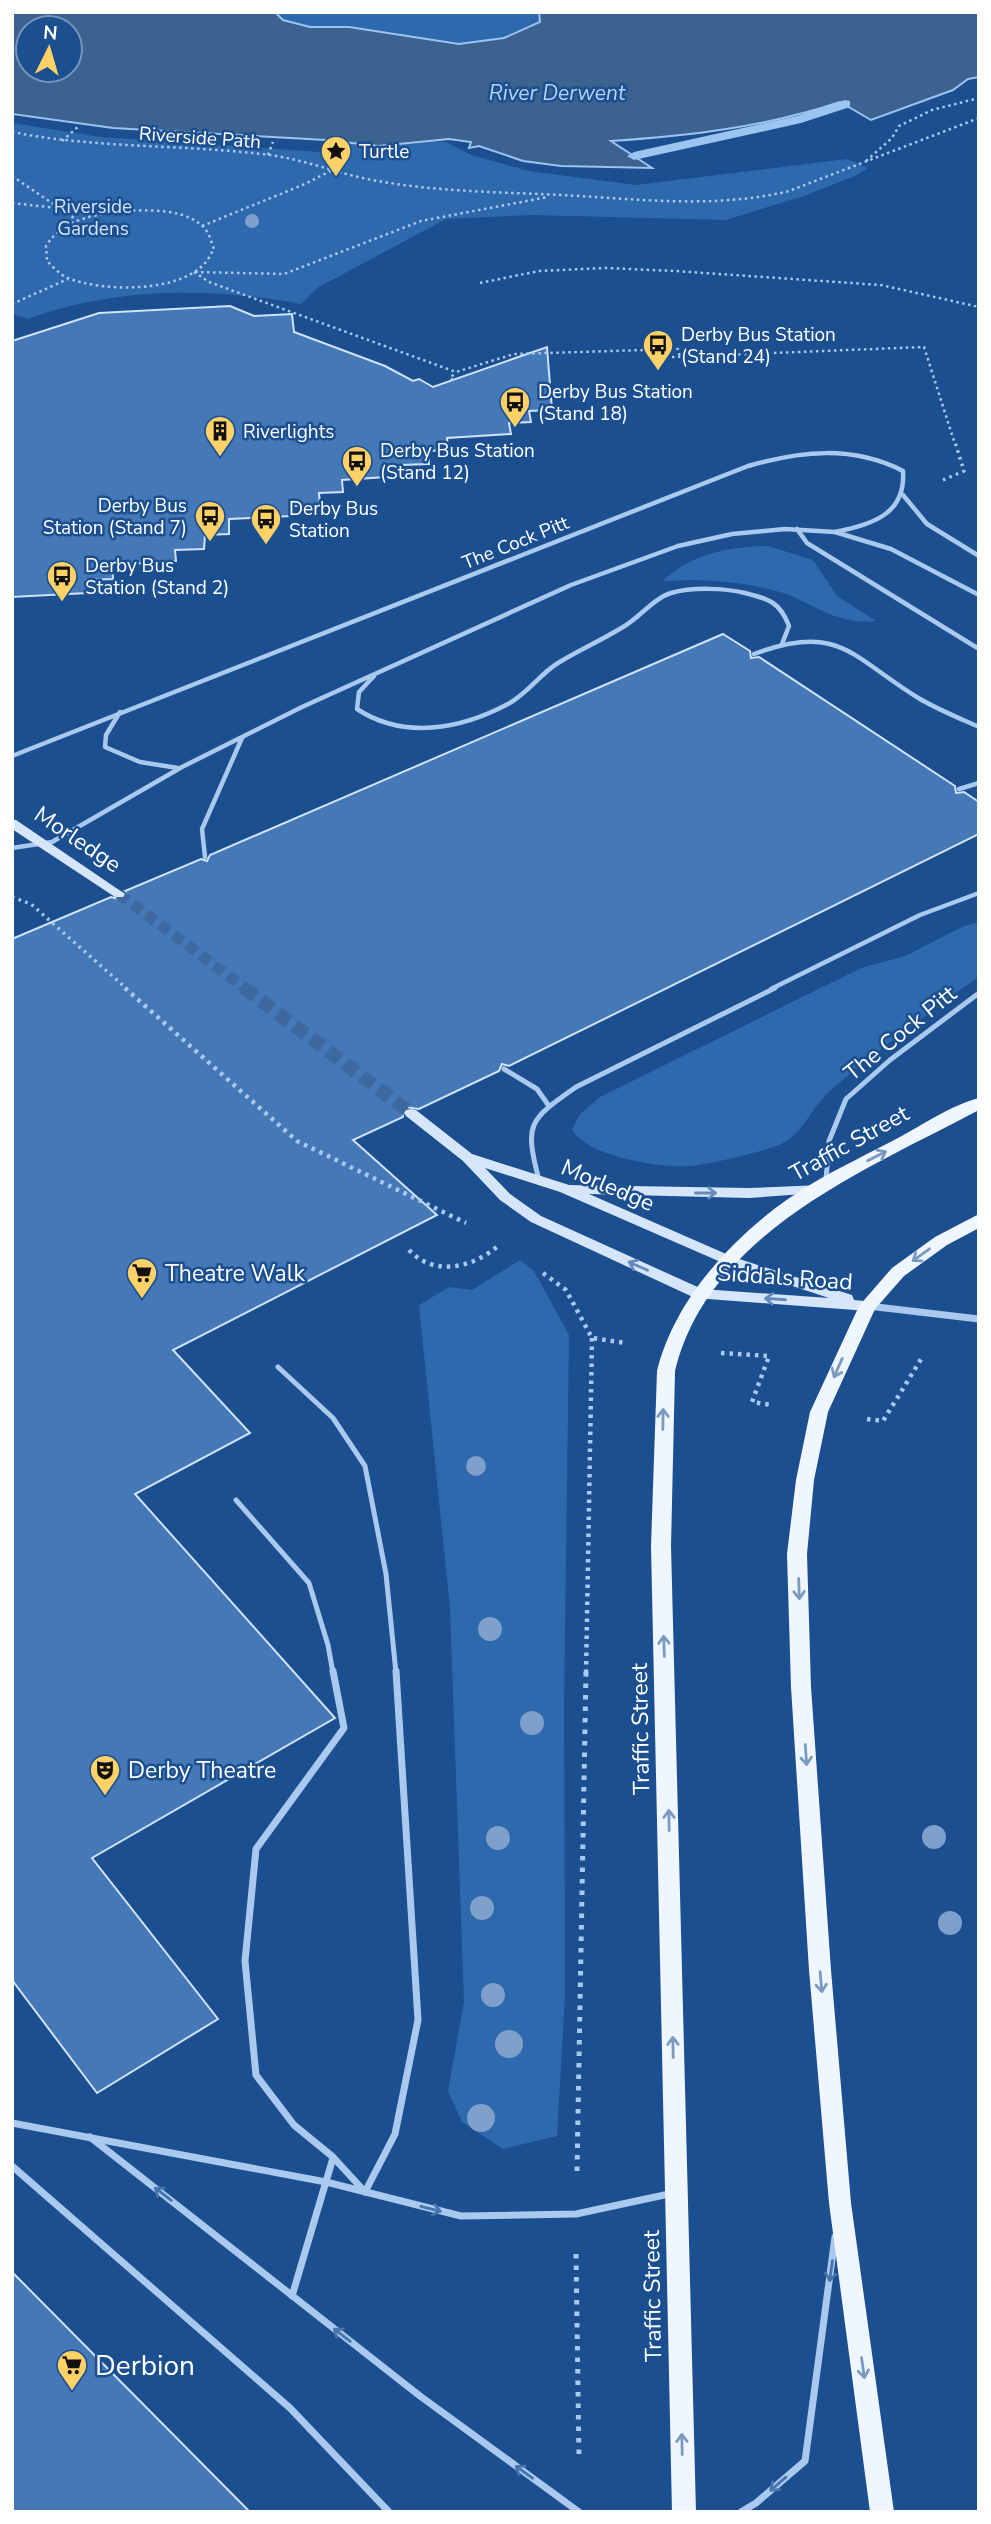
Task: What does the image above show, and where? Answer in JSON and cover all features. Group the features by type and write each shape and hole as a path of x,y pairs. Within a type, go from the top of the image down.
{"main road":[{"name":"Traffic Street","path":"684,2512 661,1546 663,1407 671,1350 700,1294 728,1260 767,1225 821,1185 979,1103"},
{"path":"882,2512 840,2203 804,1727 797,1554 805,1479 819,1412 867,1306 898,1272 941,1241 979,1220"}],"street":[{"name":"Morledge","path":"12,822 119,894"},
{"name":"Morledge","path":"411,1113 468,1158 505,1197 536,1219 700,1294"},
{"name":"Morledge","path":"468,1158 565,1189 728,1260"},
{"path":"565,1189 749,1193 821,1185"},
{"name":"Siddals Road","path":"728,1260 867,1306"},
{"name":"Siddals Road","path":"700,1294 867,1306 979,1319"}],"lane":[{"name":"The Cock Pitt","path":"12,756 730,472 778,457 831,452 887,461 903,471 906,485 903,495 913,514 926,527 979,556"},
{"path":"835,532 859,528 885,516 903,495"},
{"path":"797,529 807,543 979,649"},
{"path":"12,848 45,845 130,799 180,768 377,673 574,582 651,555 729,535 797,529 835,532 891,548 979,595"},
{"path":"377,673 359,692 357,709 372,719 397,726 430,729 458,725 510,703 556,664 625,626 668,594 689,590 740,592 767,599 783,611 789,626 782,644"},
{"path":"754,654 782,644 809,640 832,643 920,699 979,727"},
{"path":"120,712 106,735 105,747 137,762 180,768"},
{"path":"205,857 202,829 242,738"},
{"path":"959,789 979,783"},
{"path":"539,1180 530,1146 531,1126 549,1106 576,1087 920,915 979,893"},
{"name":"The Cock Pitt","path":"821,1185 829,1141 846,1099 890,1060 979,993"},
{"path":"504,1069 537,1089 549,1106"},
{"path":"278,1367 333,1418 365,1466 386,1574 399,1701 418,2020 395,2134 365,2192"},
{"path":"236,1500 309,1583 328,1645 344,1728 256,1849 245,1961 256,2075 294,2125 333,2157 365,2192"},
{"path":"12,2123 326,2182 461,2216 576,2214 676,2193"},
{"path":"88,2136 420,2396 579,2512"},
{"path":"292,2296 333,2157"},
{"path":"12,2166 290,2409 389,2512"},
{"path":"741,2512 756,2503 805,2461 840,2203"}],"path":[{"path":"865,162 876,149 892,138 899,126 932,110 979,97"},
{"path":"194,272 284,274 421,221 557,195 686,201 760,198 817,182 979,118"},
{"path":"62,142 80,125"},
{"name":"Riverside Path","path":"12,132 62,142 268,155 306,161 356,177 396,185 557,195"},
{"path":"268,155 274,142"},
{"path":"202,226 335,169"},
{"path":"12,176 78,220"},
{"path":"12,204 58,208"},
{"path":"109,213 165,213 202,226 211,236 214,248 208,261 194,272 176,280 132,288 109,288 68,279 52,269 45,256 47,243 58,230 78,220 109,213"},
{"path":"480,284 539,271 605,268 744,274 881,285 979,307"},
{"path":"194,272 209,282 324,326 456,372"},
{"path":"12,304 68,279"},
{"path":"673,358 924,347 964,471 903,495"},
{"path":"453,380 450,378 456,372 514,354 678,349 680,357"},
{"path":"474,366 481,370"},
{"path":"12,897 31,904 297,1141 466,1224"},
{"path":"409,1250 424,1264 442,1266 472,1263 488,1255"},
{"path":"883,1421 918,1362 960,1317"},
{"path":"579,2471 576,2214 592,1338"}],"green space":[{"path":"275,12 539,12 541,22 504,38 459,44 349,27 310,27 283,20"},
{"name":"Riverside Gardens","path":"12,123 101,137 320,152 327,147 349,143 378,146 446,142 471,155 529,171 636,185 847,159 868,168 855,176 804,196 725,220 532,215 446,219 317,288 301,304 232,295 163,293 94,301 28,319 12,314"},
{"path":"768,546 813,560 837,596 876,621 838,617 783,593 738,583 663,581 686,564 712,553"},
{"path":"979,922 979,976 884,1047 823,1097 795,1134 779,1145 699,1165 661,1165 609,1154 593,1147 572,1130 580,1114 600,1097 861,968 905,956 964,926"},
{"path":"520,1260 534,1271 569,1335 564,1704 565,1994 557,2136 503,2149 462,2122 448,2091 464,2002 450,1609 419,1305 449,1287 472,1290"}],"water":[{"name":"River Derwent","path":"12,12 275,12 283,20 310,27 349,27 459,44 504,38 540,22 539,12 979,12 979,77 968,79 953,90 871,120 840,102 784,118 727,129 611,141 652,168 561,166 523,161 479,146 469,148 471,142 449,139 378,146 326,140 113,128 12,114"}],"building":[{"name":"Riverlights","path":"230,306 254,316 292,314 294,332 385,366 413,381 419,379 433,387 547,347 552,410 529,411 531,422 509,423 511,434 447,438 448,450 428,451 429,464 401,465 401,476 342,480 343,492 319,493 320,505 291,506 291,516 229,519 229,534 205,535 204,549 175,550 176,561 112,565 113,579 86,580 87,593 12,597 12,341 99,313"},
{"path":"723,634 750,651 751,658 759,657 955,786 956,793 964,792 979,802 979,834 509,1066 502,1064 499,1071 419,1109 405,1107 403,1117 353,1140 437,1215 173,1350 250,1433 135,1494 335,1718 92,1858 218,2019 97,2093 12,1980 12,939 111,897 123,900 127,895 125,891 201,859 207,861 210,855"},
{"name":"Derbion","path":"12,2272 250,2512 12,2512"}],"waterway":[{"path":"634,156 801,119 845,104"}],"tunnel":[{"path":"119,894 246,989"},
{"path":"244,988 411,1113"}],"place":[{"name":"Turtle","path":"336,178"},
{"name":"Derby Bus Station (Stand 24)","path":"658,372"},
{"name":"Derby Bus Station (Stand 18)","path":"515,429"},
{"name":"Riverlights","path":"220,458"},
{"name":"Derby Bus Station (Stand 12)","path":"357,488"},
{"name":"Derby Bus Station (Stand 7)","path":"210,543"},
{"name":"Derby Bus Station","path":"266,546"},
{"name":"Derby Bus Station (Stand 2)","path":"62,603"},
{"name":"Theatre Walk","path":"142,1300"},
{"name":"Derby Theatre","path":"105,1797"},
{"name":"Derbion","path":"72,2392"}]}
